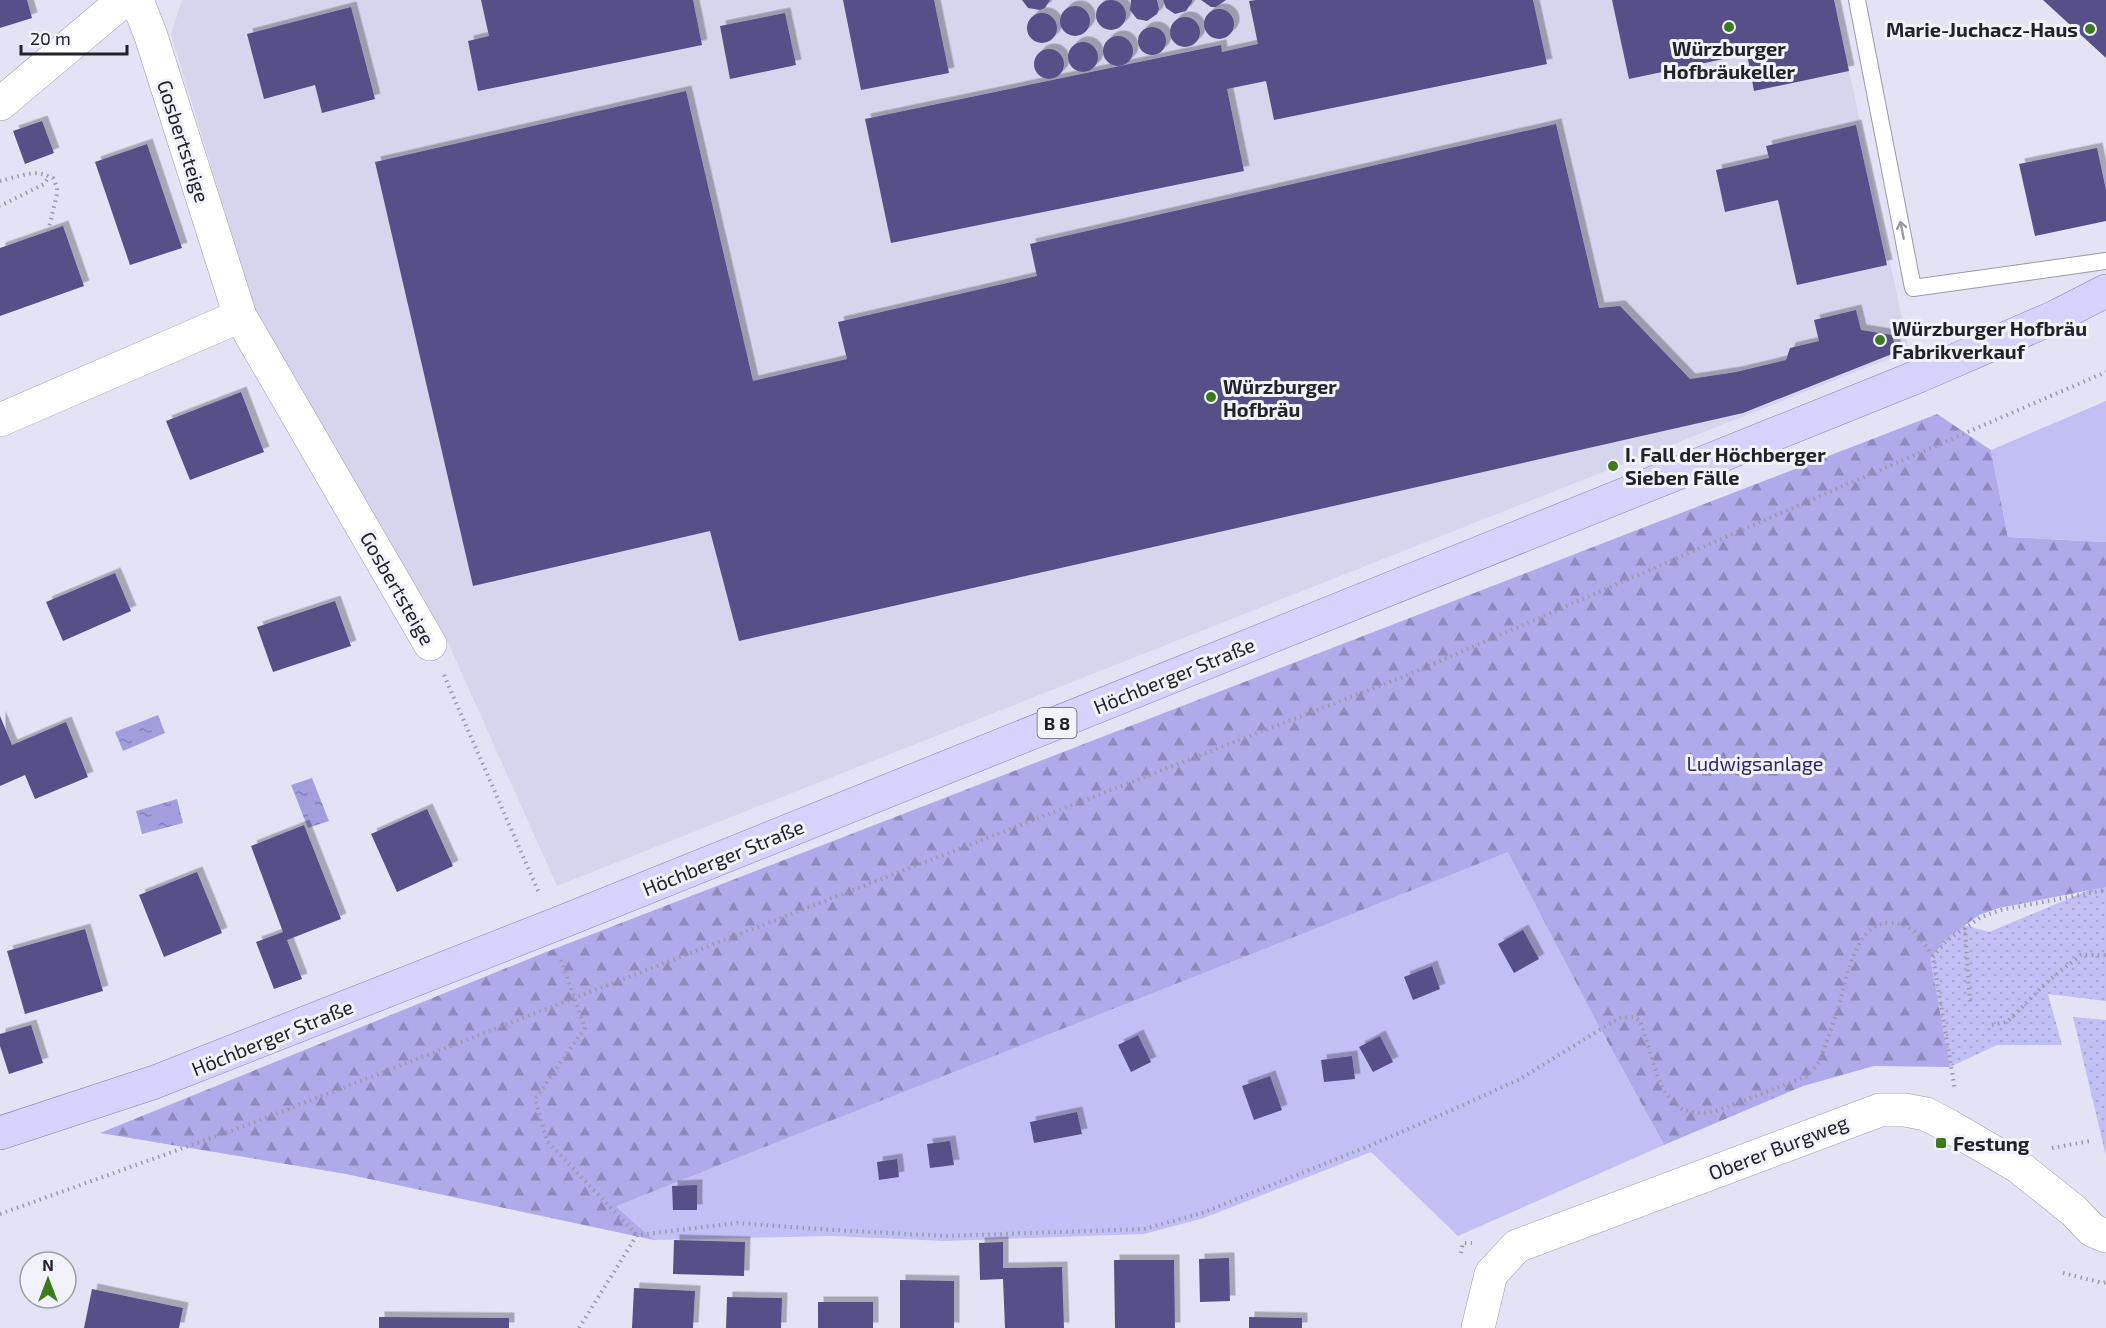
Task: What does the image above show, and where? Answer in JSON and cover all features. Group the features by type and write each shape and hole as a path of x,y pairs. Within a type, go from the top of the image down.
{"main road":[{"name":"Höchberger Straße","path":"0,1133 155,1082 554,925 1919,376 2055,317 2106,291"}],"street":[{"path":"0,104 124,0"},
{"name":"Gosbertsteige","path":"137,0 151,36 240,316 430,644"},
{"path":"0,420 240,316"},
{"name":"Oberer Burgweg","path":"1478,1328 1491,1274 1517,1246 1880,1110 1905,1110 1926,1114 1949,1126 2019,1167 2073,1211 2092,1230 2106,1236"}],"lane":[{"path":"1857,0 1913,288 2106,261"}],"path":[{"path":"0,181 37,173 53,178 57,187 48,231"},
{"path":"0,206 44,184 50,177"},
{"path":"0,1214 248,1125 1410,674 2106,372"},
{"name":"Gosbertsteige","path":"430,644 529,874"},
{"path":"1933,957 1946,940 1981,917 2001,909 2106,890"},
{"path":"637,1235 737,1223 945,1236 1143,1228 1202,1213 1369,1146 1520,1079 1619,1018 1634,1017 1640,1021 1659,1080 1675,1106 1694,1113 1706,1114 1808,1077 1820,1062 1858,945 1870,928 1883,923 1904,924 1915,932 1933,957 1957,1101"},
{"path":"1965,927 1970,1004"},
{"path":"1992,1025 2007,1022 2047,982 2081,956 2106,955"},
{"path":"561,961 585,1028 535,1099 547,1141 637,1235"},
{"path":"2045,1150 2091,1141"},
{"path":"579,1328 637,1235"},
{"path":"2064,1273 2106,1282"}],"shaded area":[{"name":"Würzburger Hofbräu","path":"182,0 1834,0 1909,351 557,886 446,638 256,314 171,34"},
{"path":"2106,401 2106,542 2008,537 1991,450"},
{"path":"1508,852 1664,1145 1458,1236 1371,1152 1204,1218 1144,1234 945,1241 832,1236 654,1240 616,1206"},
{"path":"2106,883 2106,1001 2048,994 2062,1045 1997,1045 1950,1067 1930,957 1946,939 1964,925 1989,932"},
{"path":"2073,1017 2106,1020 2106,1156"}],"green space":[{"name":"Ludwigsanlage","path":"1937,414 1991,450 2008,537 2106,542 2106,887 1999,908 1979,915 1946,939 1930,957 1950,1067 1874,1066 1803,1086 1664,1145 1601,1030 617,1207 654,1240 346,1174 100,1133 546,952"}],"water":[{"path":"158,715 165,733 123,751 115,732"},
{"path":"312,778 329,821 308,828 291,785"},
{"path":"177,799 183,823 142,834 136,811"}],"building":[{"path":"0,0 27,0 32,18 0,28"},
{"path":"481,0 693,0 702,45 478,91 468,41 489,36"},
{"path":"843,0 934,0 949,73 861,90"},
{"path":"1022,0 1050,0 1045,8 1040,10 1028,8"},
{"path":"1111,0 1121,5 1126,15 1121,25 1111,30 1101,25 1096,15 1101,5"},
{"path":"1131,0 1157,0 1159,9 1157,14 1147,21 1137,19 1130,10"},
{"path":"1163,0 1192,0 1192,2 1186,11 1175,14 1166,8"},
{"path":"1201,0 1226,0 1216,7 1211,7"},
{"path":"1533,0 1547,64 1274,120 1266,81 1227,89 1244,171 891,243 865,119 1221,45 1222,52 1258,44 1249,1"},
{"name":"Würzburger Hofbräukeller","path":"1612,0 1834,0 1849,71 1754,91 1747,54 1629,79"},
{"name":"Marie-Juchacz-Haus","path":"2043,0 2106,0 2106,58"},
{"path":"1075,6 1081,7 1089,15 1089,27 1081,35 1075,36 1069,35 1061,27 1060,21 1061,15 1069,7"},
{"path":"351,7 375,99 322,113 315,85 264,99 247,34"},
{"path":"1219,9 1225,10 1233,18 1233,30 1225,38 1219,39 1213,38 1205,30 1204,24 1205,18 1213,10"},
{"path":"785,13 796,65 730,79 720,26"},
{"path":"1042,13 1052,18 1057,28 1052,38 1042,43 1032,38 1027,28 1032,18"},
{"path":"1185,17 1195,22 1200,32 1195,42 1185,47 1175,42 1170,32 1175,22"},
{"path":"1152,27 1162,31 1166,41 1162,51 1152,55 1142,51 1138,41 1142,31"},
{"path":"1118,36 1124,37 1132,45 1132,57 1124,65 1118,66 1112,65 1104,57 1103,51 1104,45 1112,37"},
{"path":"1083,42 1089,43 1097,51 1097,63 1089,71 1083,72 1077,71 1069,63 1068,57 1069,51 1077,43"},
{"path":"1049,49 1059,54 1064,64 1059,74 1049,79 1039,74 1034,64 1039,54"},
{"name":"Würzburger Hofbräu","path":"686,91 753,381 847,359 838,322 1037,276 1030,244 1556,124 1599,308 1620,306 1690,379 1736,372 1786,360 1790,348 1819,341 1814,320 1856,310 1861,330 1892,335 1897,352 1743,413 739,641 710,531 473,586 375,162"},
{"path":"42,121 54,153 25,164 13,131"},
{"path":"1856,125 1887,265 1797,285 1778,200 1725,212 1716,170 1769,158 1766,146"},
{"path":"147,144 182,248 130,265 95,162"},
{"path":"2097,148 2106,190 2106,221 2035,236 2019,164"},
{"path":"63,226 84,286 0,316 0,248"},
{"path":"241,392 264,452 190,480 166,421"},
{"path":"115,573 131,611 63,641 46,602"},
{"path":"335,601 351,646 273,672 257,627"},
{"path":"0,716 12,745 66,722 88,777 35,799 25,775 0,786"},
{"path":"427,809 453,866 397,892 371,834"},
{"path":"304,825 341,919 287,940 302,979 274,989 256,942 283,932 251,846"},
{"path":"197,872 222,933 164,957 139,895"},
{"path":"85,929 103,991 25,1014 7,951"},
{"path":"1523,930 1539,959 1514,973 1498,944"},
{"path":"1432,966 1440,989 1413,1000 1404,977"},
{"path":"31,1025 43,1063 9,1074 0,1046 0,1034"},
{"path":"1138,1035 1151,1062 1131,1072 1118,1045"},
{"path":"1380,1036 1393,1062 1373,1072 1359,1047"},
{"path":"1352,1056 1355,1079 1324,1082 1321,1060"},
{"path":"1270,1076 1282,1110 1254,1120 1242,1086"},
{"path":"1077,1112 1082,1134 1034,1143 1030,1122"},
{"path":"950,1141 954,1165 930,1168 927,1144"},
{"path":"897,1159 899,1177 879,1180 877,1162"},
{"path":"697,1185 697,1210 673,1210 672,1186"},
{"path":"674,1240 745,1242 744,1276 673,1274"},
{"path":"1003,1242 1003,1268 1062,1267 1064,1328 1005,1328 1003,1279 980,1280 979,1243"},
{"path":"1229,1258 1230,1301 1200,1302 1199,1259"},
{"path":"1114,1260 1174,1260 1175,1328 1115,1328"},
{"path":"900,1280 954,1281 954,1328 900,1328"},
{"path":"634,1288 695,1291 693,1328 632,1328"},
{"path":"92,1289 183,1308 179,1328 84,1328"},
{"path":"727,1297 782,1298 781,1328 726,1328"},
{"path":"818,1302 873,1302 873,1328 818,1328"},
{"path":"379,1317 509,1318 509,1328 379,1328"},
{"path":"1249,1317 1302,1318 1302,1328 1249,1328"}],"place":[{"name":"Würzburger Hofbräukeller","path":"1729,27"},
{"name":"Marie-Juchacz-Haus","path":"2090,29"},
{"name":"Würzburger Hofbräu Fabrikverkauf","path":"1880,340"},
{"name":"Würzburger Hofbräu","path":"1211,397"},
{"name":"I. Fall der Höchberger Sieben Fälle","path":"1613,466"},
{"name":"Festung","path":"1941,1143"}]}
